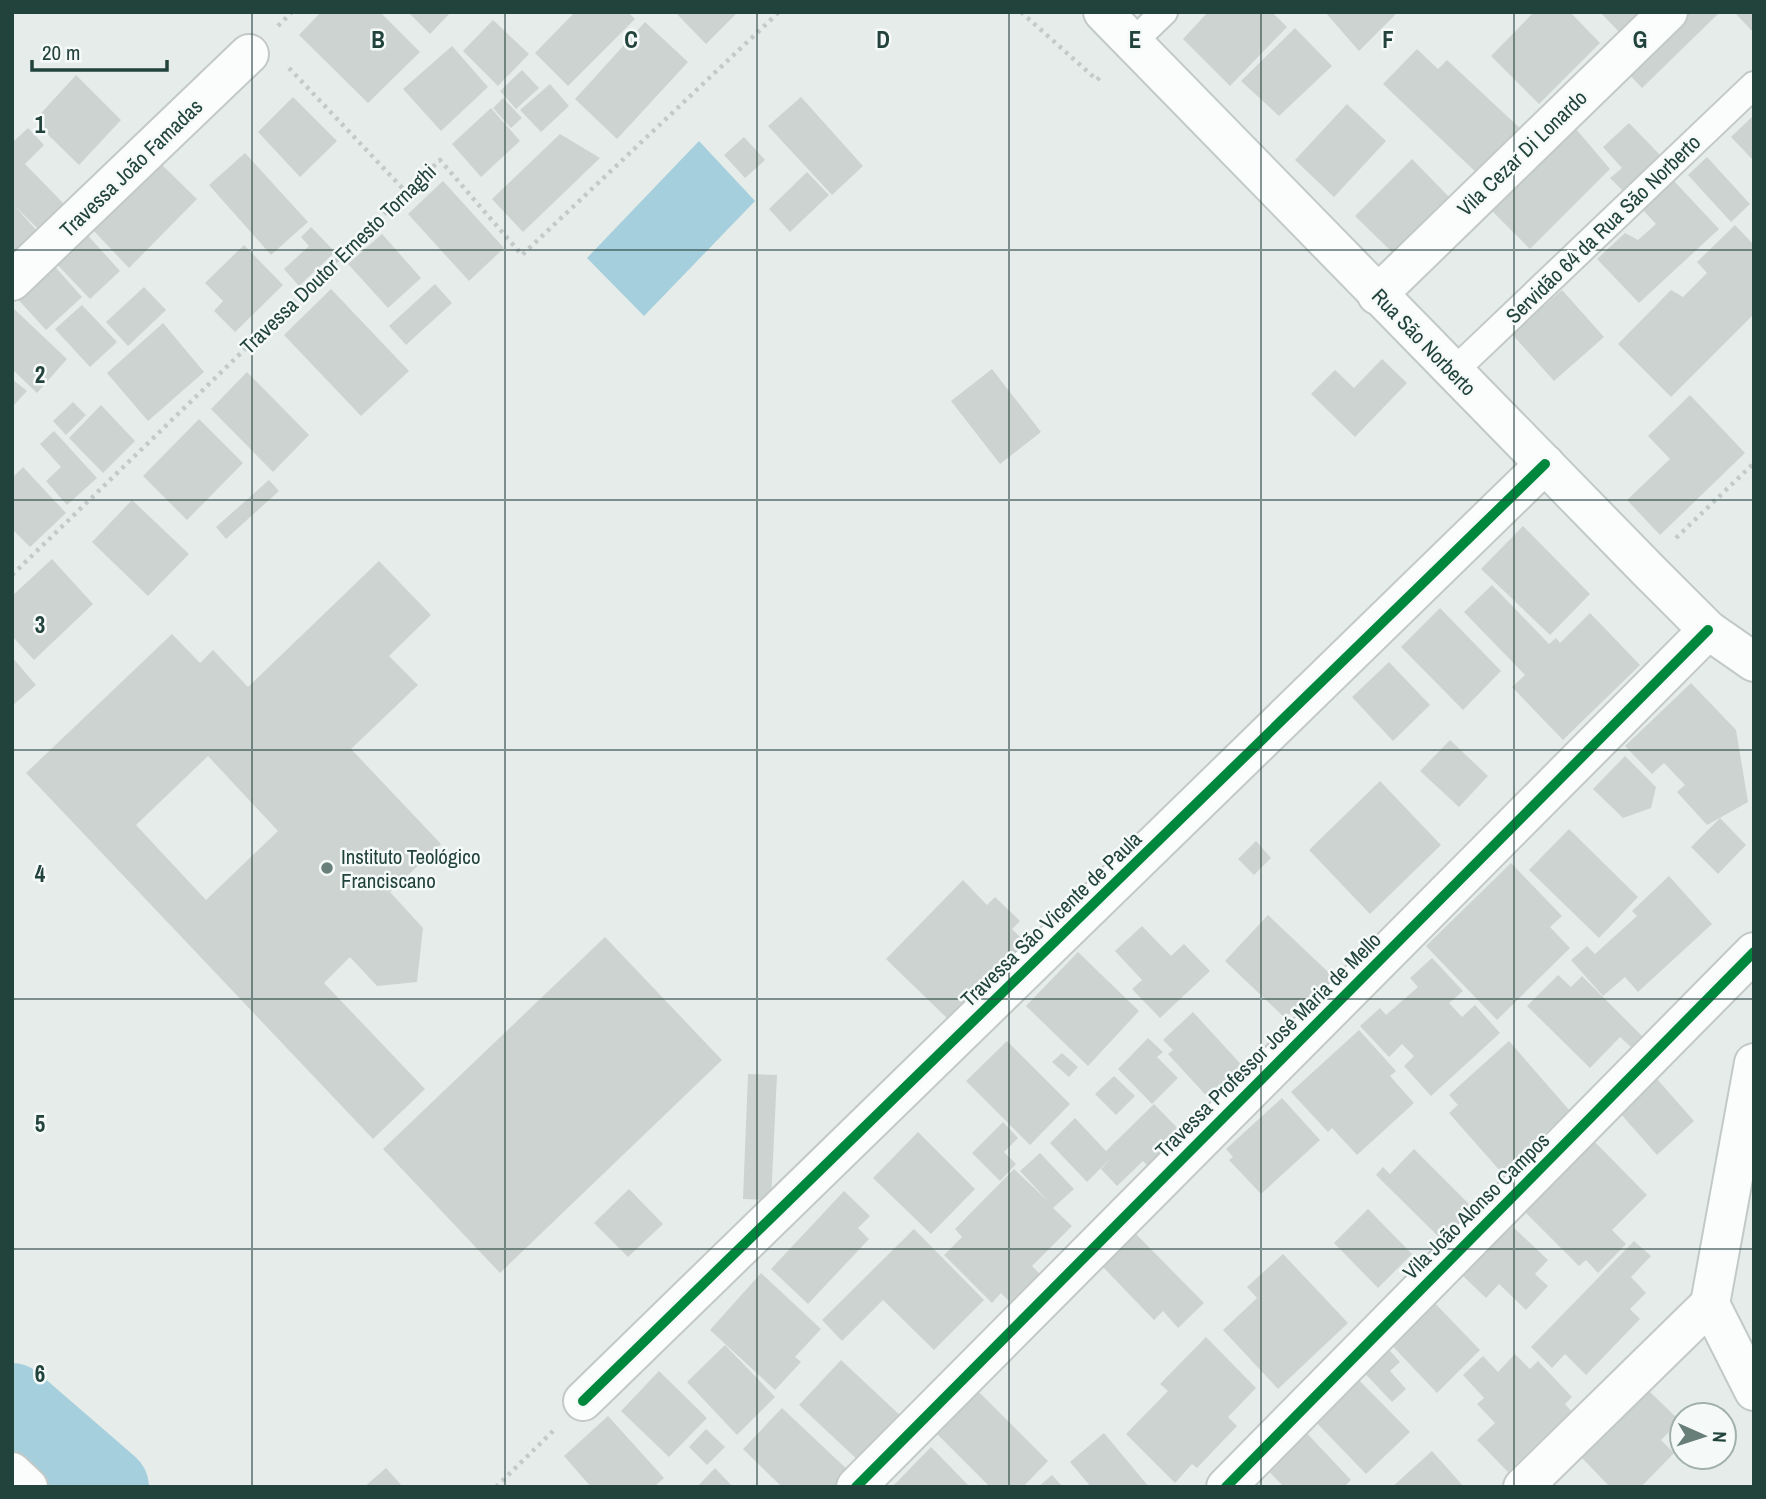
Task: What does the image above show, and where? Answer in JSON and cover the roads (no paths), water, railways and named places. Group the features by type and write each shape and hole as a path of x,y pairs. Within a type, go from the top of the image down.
{"street":[{"name":"Rua São Norberto","path":"1103,12 1452,373 1708,630 1754,662"},
{"name":"Vila Cezar Di Lonardo","path":"1377,295 1668,12"},
{"name":"Travessa João Famadas","path":"12,281 249,54"},
{"name":"Travessa São Vicente de Paula","path":"583,1401 1545,464"},
{"name":"Travessa Professor José Maria de Mello","path":"856,1487 1708,630"},
{"name":"Vila João Alonso Campos","path":"1226,1487 1754,952"},
{"path":"1523,1487 1710,1304 1754,1063"},
{"path":"1710,1304 1754,1391"},
{"path":"12,1472 28,1487"}],"lane":[{"path":"1133,42 1164,12"},
{"name":"Servidão 64 da Rua São Norberto","path":"1452,373 1754,85"}],"water":[{"path":"699,141 755,201 644,316 587,258"}],"waterway":[{"path":"12,1403 109,1487"}],"place":[{"name":"Instituto Teológico Franciscano","path":"327,868"}]}
